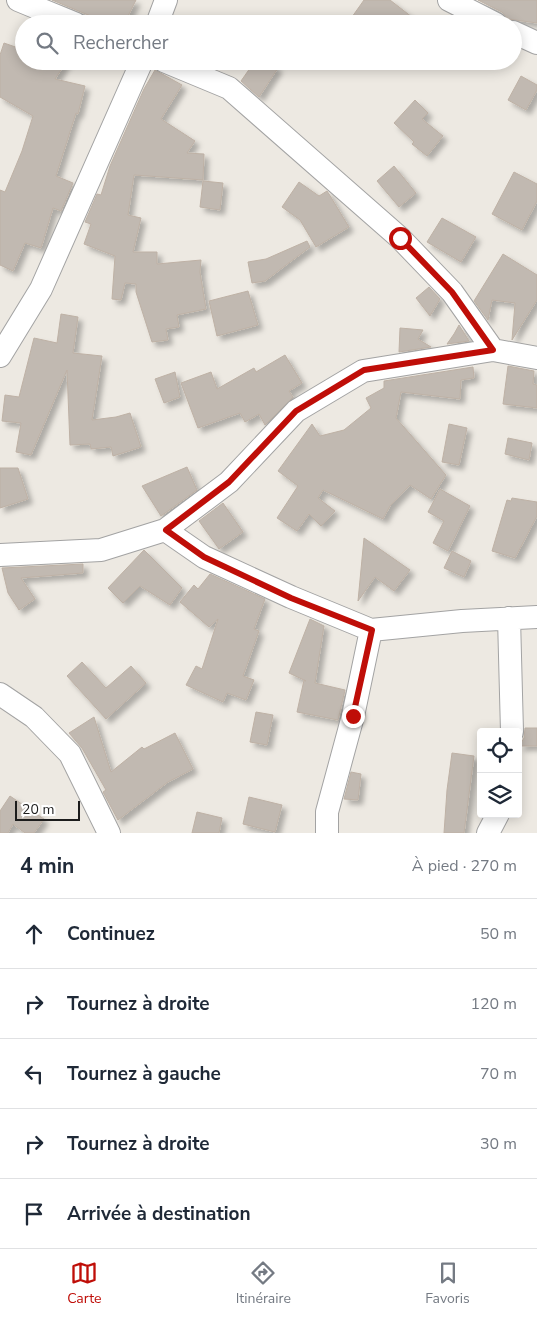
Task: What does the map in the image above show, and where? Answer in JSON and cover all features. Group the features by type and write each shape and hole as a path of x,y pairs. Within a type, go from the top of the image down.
{"street":[{"path":"18,0 54,15"},
{"path":"160,15 166,0"},
{"path":"448,0 478,15"},
{"path":"522,36 537,43"},
{"path":"0,356 41,289 138,70"},
{"path":"186,70 229,88 400,238 452,292 493,350"},
{"path":"0,555 101,550 166,530 229,482 296,411 364,370 493,350 537,358"},
{"path":"166,530 204,557 291,598 372,630 537,617"},
{"path":"509,618 512,728"},
{"path":"327,833 327,812 353,716 372,630"},
{"path":"0,694 34,717 70,754 109,833"},
{"path":"488,833 496,818"}],"building":[{"path":"52,0 136,0 128,15 88,15"},
{"path":"364,0 390,0 409,15 353,15"},
{"path":"478,0 537,0 537,23 522,21 522,15 505,15"},
{"path":"4,43 15,47 15,70 61,70 55,79 85,86 78,114 76,113 56,176 73,183 61,211 53,208 41,248 25,243 13,271 0,265 0,190 5,192 22,151 33,116 0,97 0,55"},
{"path":"155,70 182,85 161,119 195,141 187,153 204,154 203,180 134,175 128,215 141,218 133,252 157,252 157,264 201,260 200,272 206,309 177,315 179,327 166,329 168,340 152,342 136,292 136,284 125,283 121,300 112,299 115,256 84,244 91,224 85,222 97,194 101,195 110,166 144,89"},
{"path":"249,70 277,70 259,97 241,81"},
{"path":"521,76 537,85 537,90 526,110 508,100"},
{"path":"415,100 428,113 422,119 443,136 427,156 412,144 414,142 394,123"},
{"path":"394,166 416,193 399,207 377,181"},
{"path":"514,172 537,184 537,201 522,230 492,214"},
{"path":"203,181 223,183 220,210 200,207"},
{"path":"299,182 319,196 327,191 349,227 316,247 300,220 282,207"},
{"path":"442,218 476,237 461,262 427,242"},
{"path":"307,241 310,247 265,281 252,283 248,262 266,259"},
{"path":"503,254 537,275 537,300 512,340 515,303 492,300 488,320 474,301"},
{"path":"429,287 440,299 430,316 416,298"},
{"path":"248,291 258,325 217,336 209,301"},
{"path":"61,314 78,317 73,353 102,356 92,420 130,413 141,447 113,456 111,447 91,449 90,444 70,445 67,370 31,455 16,452 21,423 2,421 5,395 19,397 34,338 57,343"},
{"path":"459,325 469,341 447,344 454,334"},
{"path":"400,328 423,330 418,339 431,347 399,352"},
{"path":"285,355 302,383 289,391 293,397 265,425 259,414 245,422 240,413 198,428 181,383 211,372 217,389 254,368 256,372"},
{"path":"508,366 534,371 533,384 537,385 537,408 503,404"},
{"path":"473,367 474,378 461,380 460,399 401,392 396,418 446,475 431,499 410,485 390,506 383,519 323,490 318,498 335,511 321,526 309,514 297,531 277,518 298,486 278,471 312,424 320,436 344,430 371,408 366,398 384,388 384,381"},
{"path":"175,372 180,397 164,403 155,379"},
{"path":"449,424 467,428 459,465 442,462"},
{"path":"508,438 532,443 529,460 505,454"},
{"path":"187,467 197,490 161,516 142,486"},
{"path":"0,468 18,468 28,499 0,508"},
{"path":"440,489 470,506 448,551 433,543 444,521 428,512"},
{"path":"512,498 537,502 537,516 515,558 492,551 507,500 511,501"},
{"path":"223,503 243,532 219,549 199,521"},
{"path":"364,538 410,570 394,591 375,577 358,601"},
{"path":"144,550 182,588 170,605 140,586 123,603 108,588"},
{"path":"452,551 471,561 464,577 444,568"},
{"path":"83,564 83,573 21,578 35,599 19,610 8,593 2,568"},
{"path":"210,574 265,599 254,629 259,631 243,676 254,680 246,700 227,693 223,702 186,685 196,666 202,669 218,619 209,627 180,602 194,585 198,589"},
{"path":"310,619 324,626 315,683 345,690 338,720 297,712 304,680 289,673"},
{"path":"82,662 106,688 131,666 146,683 106,719 67,676"},
{"path":"256,712 273,715 267,745 250,742"},
{"path":"94,717 111,772 142,747 144,749 175,733 193,769 168,782 118,820 103,792 106,790 82,748 69,733"},
{"path":"525,728 537,728 537,746 522,746"},
{"path":"452,753 474,756 464,833 444,833"},
{"path":"351,772 361,774 358,800 344,799"},
{"path":"10,796 44,819 34,833 25,833 13,824 8,833 0,833 0,811"},
{"path":"249,797 282,805 275,832 243,824"},
{"path":"197,812 222,818 219,833 192,833"}],"route":[{"path":"353,716 372,630 291,598 204,557 166,530 229,482 296,411 364,370 493,350 452,292 400,238"}]}
